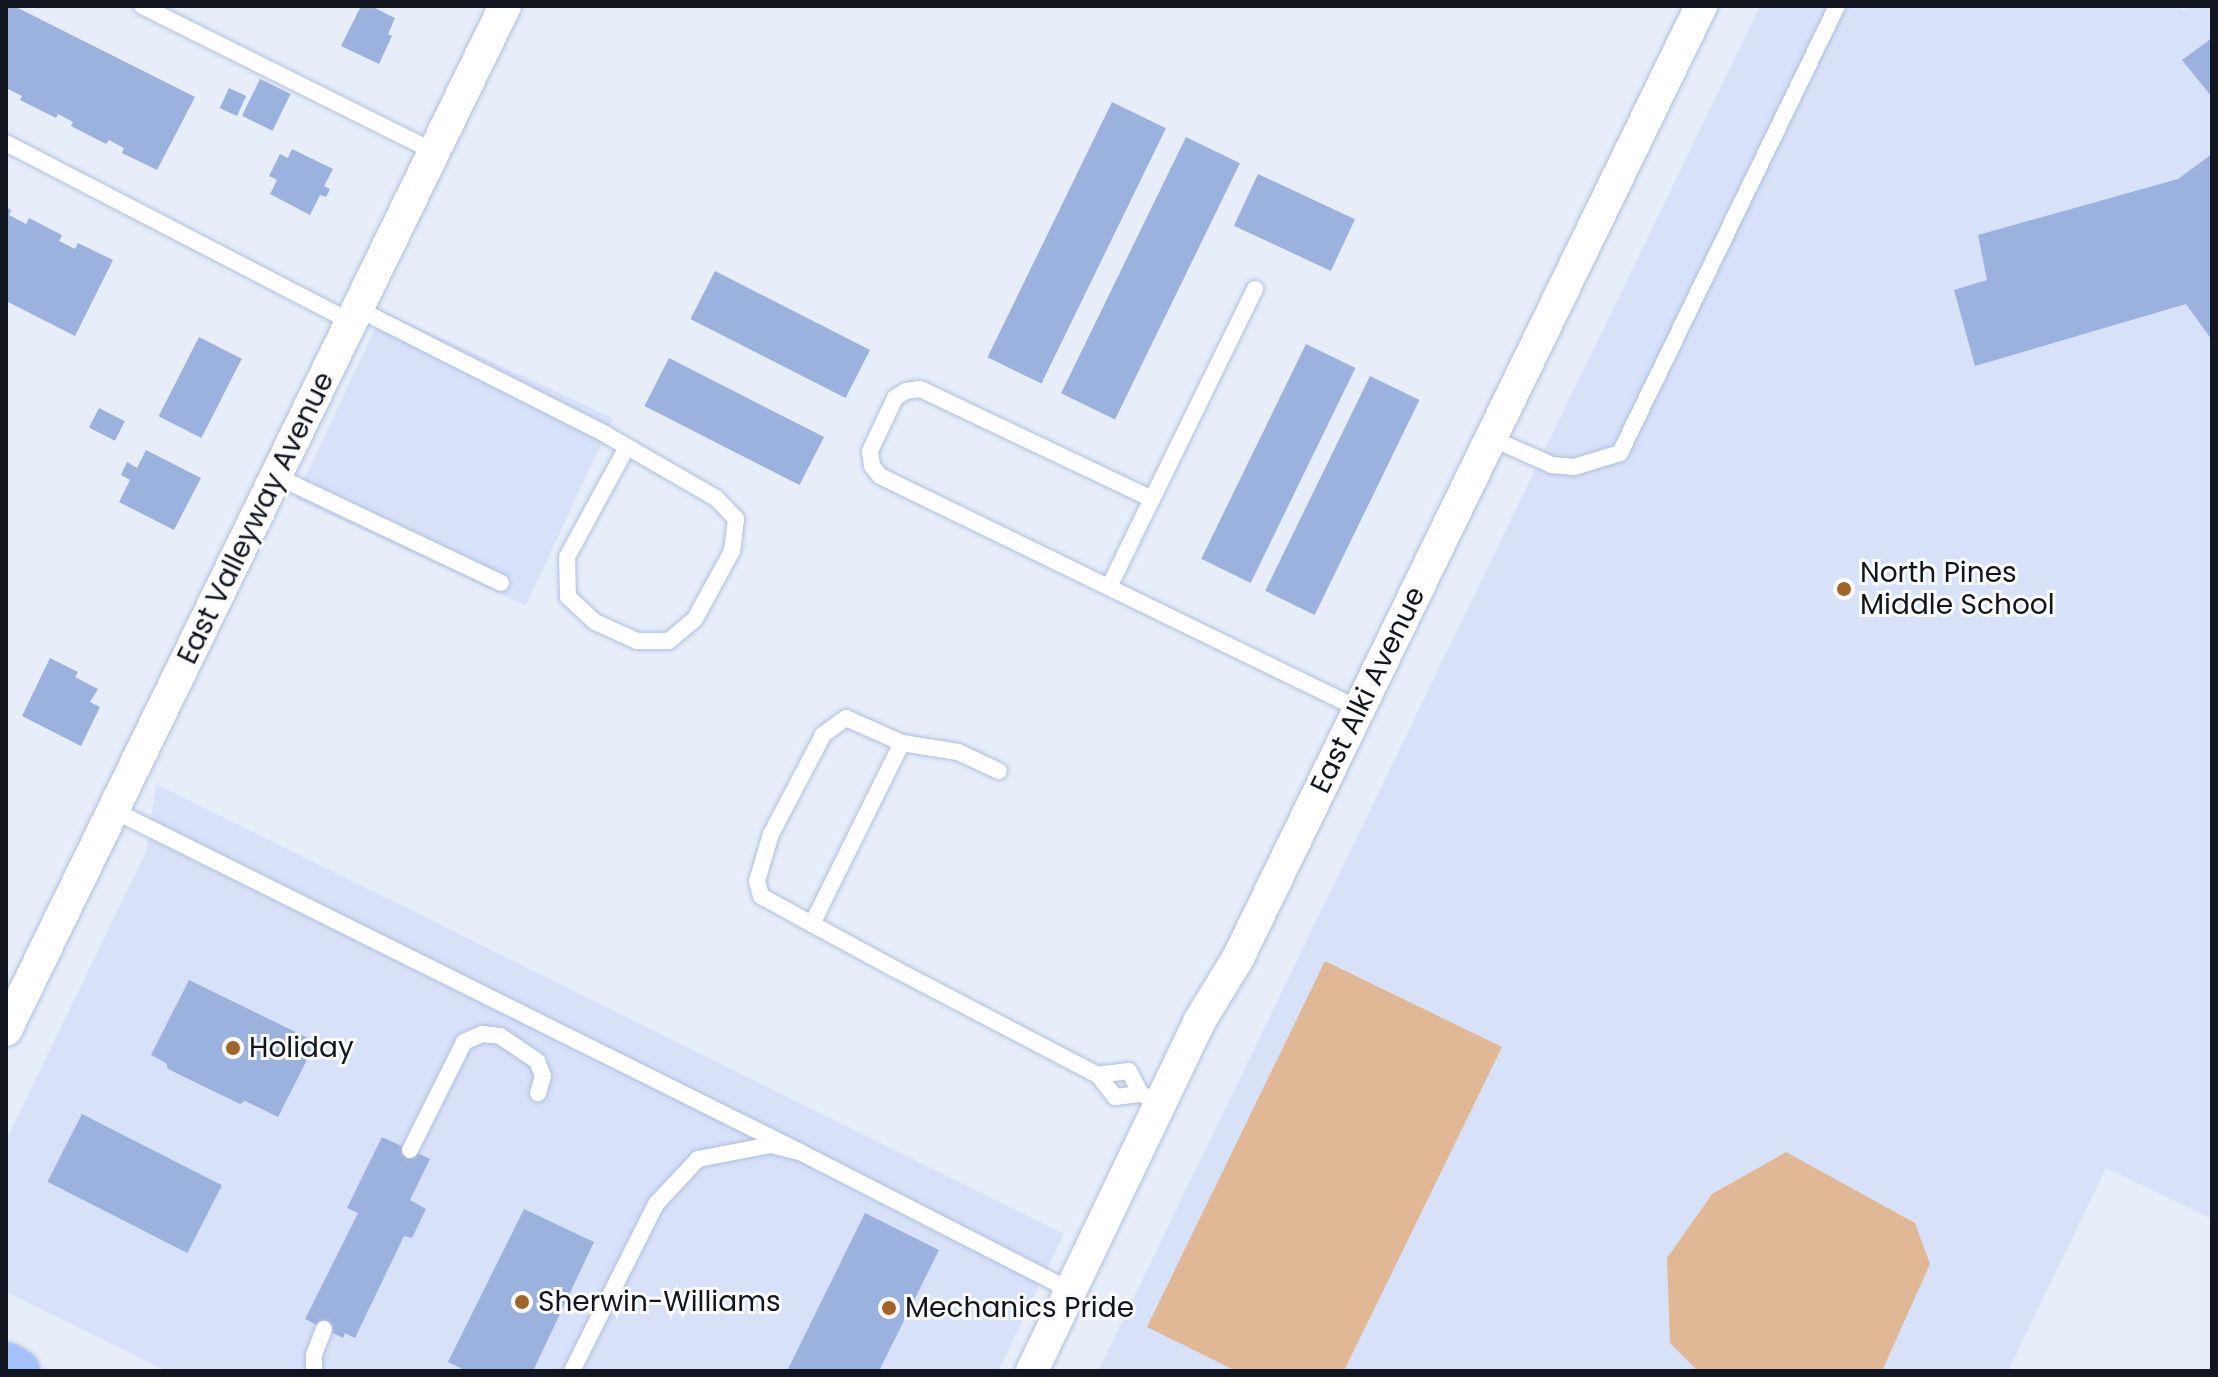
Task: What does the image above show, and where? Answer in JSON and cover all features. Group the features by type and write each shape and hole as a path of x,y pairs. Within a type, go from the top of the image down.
{"main road":[{"path":"6,1365 17,1371"}],"street":[{"name":"East Valleyway Avenue","path":"6,1030 505,6"},
{"name":"East Alki Avenue","path":"1032,1371 1151,1099 1238,958 1701,6"}],"lane":[{"path":"142,6 435,152"},
{"path":"1491,438 1552,465 1574,467 1620,453 1837,6"},
{"path":"6,143 627,447 716,498 736,519 732,551 695,619 669,641 637,641 623,635 595,622 568,597 567,557 627,447"},
{"path":"1109,587 1255,289"},
{"path":"1152,499 920,389 906,391 895,398 870,451 872,466 880,476 1359,709"},
{"path":"276,476 501,583"},
{"path":"999,771 958,752 902,743 846,718 823,735 771,834 757,881 761,896 1098,1075 1115,1097 1151,1099"},
{"path":"812,924 902,743"},
{"path":"113,810 1070,1290"},
{"path":"410,1150 464,1042 482,1034 500,1036 537,1061 543,1076 538,1093"},
{"path":"1098,1075 1129,1071 1151,1099"},
{"path":"572,1371 656,1204 698,1159 771,1145 800,1152"},
{"path":"314,1371 314,1355 324,1329"}],"shaded area":[{"name":"North Pines Middle School","path":"1760,6 2175,6 2185,11 2187,6 2212,6 2212,1219 2106,1168 2008,1371 1098,1371"},
{"path":"383,311 613,418 526,606 296,499"},
{"path":"156,784 1064,1234 998,1371 167,1371 6,1292 6,1140 146,852"},
{"path":"1325,961 1502,1047 1344,1371 1236,1371 1147,1327"},
{"path":"1786,1152 1915,1223 1930,1264 1882,1371 1698,1371 1670,1343 1667,1258 1712,1194"}],"building":[{"path":"6,6 14,6 195,97 157,170 122,153 124,148 109,140 106,144 71,126 73,122 58,114 56,118 20,100 22,96 6,88"},
{"path":"361,6 371,6 395,18 388,34 392,36 379,64 341,46"},
{"path":"2212,38 2212,97 2182,60"},
{"path":"260,79 291,94 273,131 242,116"},
{"path":"229,88 246,96 237,116 220,108"},
{"path":"1112,102 1166,128 1041,384 988,357"},
{"path":"1186,137 1240,163 1115,419 1061,393"},
{"path":"292,149 333,169 324,186 330,189 326,197 320,195 310,215 270,194 277,180 269,176 280,154 288,158"},
{"path":"2212,154 2212,340 2186,304 1975,366 1954,290 1987,280 1978,235 2178,179"},
{"path":"1258,174 1355,219 1331,271 1234,226"},
{"path":"6,207 11,210 9,215 26,224 29,218 62,235 59,241 75,249 78,243 113,260 75,336 6,301"},
{"path":"715,271 870,350 846,398 690,319"},
{"path":"199,337 242,359 201,438 159,416"},
{"path":"1306,344 1355,368 1251,583 1201,559"},
{"path":"669,358 824,437 800,485 644,406"},
{"path":"1370,376 1419,400 1315,615 1265,591"},
{"path":"99,408 125,421 115,441 89,428"},
{"path":"146,450 201,478 174,530 119,502 130,480 121,475 127,462 137,468"},
{"path":"50,658 78,672 75,677 98,689 90,702 100,707 81,746 22,716"},
{"name":"Holiday","path":"189,980 316,1042 278,1117 245,1101 240,1104 168,1069 166,1063 151,1055"},
{"path":"82,1114 222,1185 187,1253 47,1182"},
{"path":"382,1137 430,1159 410,1200 426,1209 412,1238 404,1236 355,1338 345,1333 343,1338 305,1319 358,1213 347,1208"},
{"name":"Sherwin-Williams","path":"524,1209 594,1242 533,1371 466,1371 448,1362"},
{"path":"865,1213 939,1250 879,1371 787,1371"}],"place":[{"name":"North Pines Middle School","path":"1844,589"},
{"name":"Holiday","path":"233,1048"},
{"name":"Sherwin-Williams","path":"522,1302"},
{"name":"Mechanics Pride","path":"889,1308"}]}
